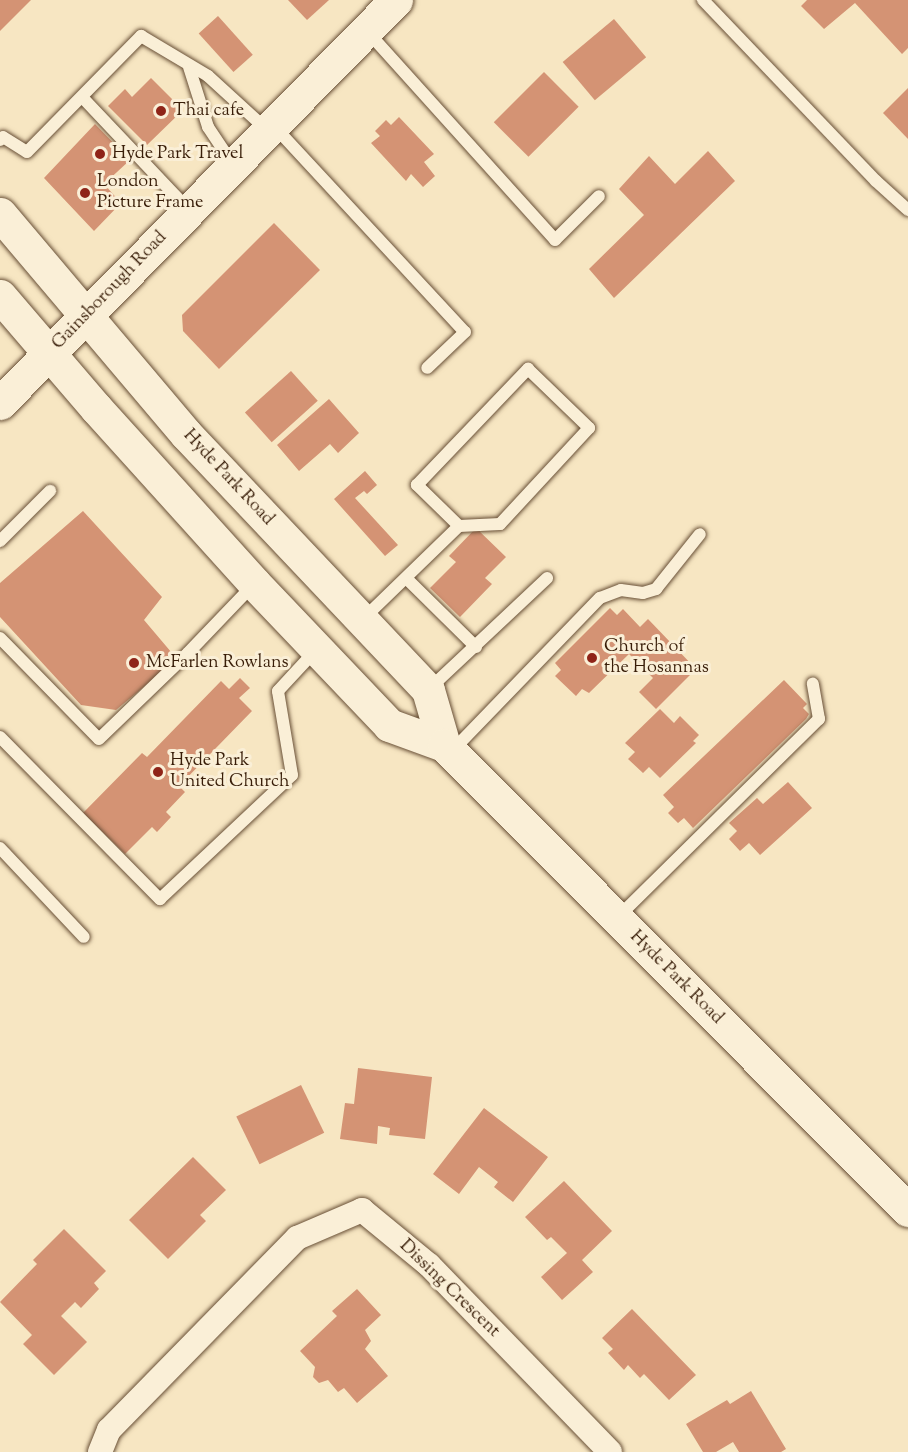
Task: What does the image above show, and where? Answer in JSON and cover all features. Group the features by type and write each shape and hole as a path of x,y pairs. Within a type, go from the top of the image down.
{"main road":[{"name":"Gainsborough Road","path":"0,403 396,0"},
{"name":"Hyde Park Road","path":"0,214 186,434 428,690 448,748"},
{"name":"Hyde Park Road","path":"0,296 254,583 315,650 389,725 448,748 908,1210"}],"street":[{"name":"Dissing Crescent","path":"100,1452 109,1430 297,1238 362,1210 429,1265 610,1452"}],"lane":[{"path":"703,0 876,181 908,210"},
{"path":"366,30 555,240 599,196"},
{"path":"0,141 3,137 27,153 141,36 189,67 208,76 270,127 465,332 427,368"},
{"path":"189,67 208,127 233,165"},
{"path":"82,97 189,210"},
{"path":"362,620 407,579 459,526 500,524 589,428 528,369 417,485 459,526"},
{"path":"0,541 50,491"},
{"path":"448,748 600,598 621,591 643,593 656,589 700,534"},
{"path":"428,690 547,578"},
{"path":"407,579 476,646"},
{"path":"0,638 99,739 188,653 254,583"},
{"path":"0,737 160,899 292,775 278,692 315,650"},
{"path":"616,918 819,719 813,684"},
{"path":"0,848 84,937"},
{"path":"0,869 10,859"}],"building":[{"path":"0,0 31,0 0,31"},
{"path":"288,0 329,0 307,20"},
{"path":"807,0 908,0 908,48 902,54 855,3 824,29 801,6"},
{"path":"218,16 253,55 233,72 199,33"},
{"path":"614,19 646,57 595,100 563,62"},
{"path":"544,72 579,107 528,157 494,122"},
{"path":"151,78 183,110 147,145 108,106 125,89 132,97"},
{"path":"908,88 908,139 883,113"},
{"path":"399,117 434,154 424,162 435,176 423,187 411,174 406,181 371,143 380,136 375,131 386,120 391,125"},
{"path":"95,124 130,160 104,184 121,203 94,231 44,178"},
{"path":"708,151 735,181 614,298 589,269 644,215 619,189 649,156 675,184"},
{"path":"274,223 320,270 219,369 183,331 182,315"},
{"path":"291,371 318,401 272,442 245,412"},
{"path":"329,399 359,433 338,453 330,444 299,471 277,445"},
{"path":"365,471 377,485 367,494 364,491 355,498 398,545 385,556 334,499"},
{"path":"83,511 162,597 144,620 177,659 116,710 81,705 0,617 0,583"},
{"path":"476,528 506,557 485,578 492,584 460,617 430,588 456,562 449,556"},
{"name":"Church of the Hosannas","path":"610,608 617,615 623,609 640,627 648,619 696,669 656,709 639,692 653,678 629,654 589,693 582,689 576,696 555,676 561,670 555,663"},
{"name":"Hyde Park United Church","path":"240,678 250,688 239,698 252,711 179,786 185,792 166,812 171,817 157,832 152,827 125,854 83,813 142,753 147,757 221,681 229,689"},
{"path":"784,680 807,704 803,708 809,714 806,719 693,828 684,818 678,823 668,813 674,807 663,795"},
{"path":"660,709 674,723 680,716 699,735 693,741 696,743 660,778 649,767 643,773 628,759 635,752 625,743"},
{"path":"788,782 812,808 760,855 749,843 740,851 729,839 737,831 729,823 757,798 763,804"},
{"path":"358,1068 432,1077 425,1139 389,1135 390,1128 378,1126 377,1144 340,1139 345,1103 354,1104"},
{"path":"301,1085 324,1133 260,1164 236,1117"},
{"path":"484,1108 548,1157 513,1202 494,1187 498,1182 479,1167 459,1194 433,1174"},
{"path":"193,1157 226,1190 200,1215 206,1221 168,1259 129,1220"},
{"path":"564,1181 612,1231 582,1260 593,1272 562,1300 541,1277 567,1253 551,1237 547,1240 525,1217"},
{"path":"64,1229 106,1271 94,1283 99,1289 81,1308 75,1302 61,1316 87,1342 54,1375 23,1344 32,1335 0,1302 37,1264 33,1260"},
{"path":"357,1289 381,1315 365,1330 371,1341 365,1349 388,1376 357,1403 344,1388 338,1392 328,1380 319,1383 313,1377 315,1367 300,1351 337,1316 332,1311"},
{"path":"632,1309 696,1375 669,1400 644,1374 640,1378 628,1365 624,1370 608,1353 613,1349 602,1338"},
{"path":"751,1391 786,1449 781,1452 739,1452 733,1442 716,1452 703,1452 686,1424 727,1400 730,1404"}],"place":[{"name":"Thai cafe","path":"161,111"},
{"name":"Hyde Park Travel","path":"100,154"},
{"name":"London Picture Frame","path":"85,193"},
{"name":"Church of the Hosannas","path":"592,658"},
{"name":"McFarlen Rowlans","path":"134,663"},
{"name":"Hyde Park United Church","path":"158,772"}]}
